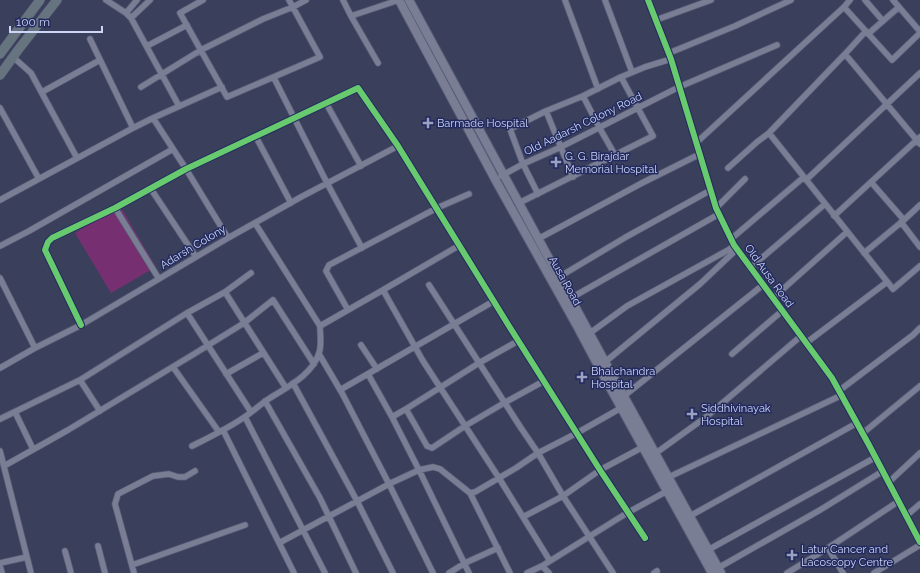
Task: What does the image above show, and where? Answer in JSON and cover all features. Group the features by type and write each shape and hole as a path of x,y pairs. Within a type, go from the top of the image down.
{"highway":[{"path":"0,54 40,0"},
{"path":"0,75 57,0"}],"main road":[{"name":"Ausa Road","path":"399,0 495,179 621,408 643,447 671,489 717,571"},
{"path":"409,0 503,175 669,477 671,489 690,516 717,571"}],"street":[{"path":"106,0 129,15 180,106"},
{"path":"129,15 137,0"},
{"path":"129,15 150,0"},
{"path":"203,0 180,13 227,98 320,57 289,0"},
{"path":"141,87 201,50 306,0"},
{"path":"343,0 378,63"},
{"path":"351,16 399,0"},
{"path":"565,0 598,89"},
{"path":"605,0 632,72"},
{"name":"Old Ausa Road","path":"648,0 670,56 716,208 731,239 750,268 832,378 876,457 920,544"},
{"path":"656,20 711,0"},
{"path":"538,194 523,164 510,129 598,89 620,77 670,56 791,0"},
{"path":"696,143 850,0"},
{"path":"865,0 883,21"},
{"path":"844,7 892,60 920,32 893,0"},
{"path":"728,168 769,133 844,54 899,7"},
{"path":"147,46 187,25"},
{"path":"90,39 133,128"},
{"name":"Old Aadarsh Colony Road","path":"495,179 680,87 777,45"},
{"path":"834,216 919,140 844,54"},
{"path":"13,57 32,73 77,158"},
{"path":"42,92 100,60"},
{"path":"731,239 805,179 920,73"},
{"path":"519,203 653,136 620,77"},
{"path":"274,78 327,183 362,248"},
{"path":"0,200 133,128 222,87"},
{"path":"81,325 45,250 48,242 52,238 115,208 186,169 358,88 398,146 518,341 644,538"},
{"path":"583,96 615,155"},
{"path":"326,103 361,166"},
{"path":"0,108 39,179"},
{"path":"546,112 572,177"},
{"path":"153,118 228,238"},
{"path":"769,133 893,290 920,266"},
{"path":"256,137 291,203"},
{"name":"Adarsh Colony","path":"0,368 35,348 81,325 228,238 327,183 398,146"},
{"path":"0,246 30,231 173,149"},
{"path":"538,238 700,154"},
{"path":"716,208 745,179"},
{"path":"872,182 920,247"},
{"path":"151,188 196,257"},
{"path":"559,277 626,237 711,190"},
{"path":"348,310 326,271 329,265 437,208 469,194"},
{"path":"750,268 825,204"},
{"path":"864,253 920,205"},
{"path":"115,208 159,279"},
{"path":"571,298 719,214"},
{"path":"192,446 245,417 265,401 293,383 307,372 314,364 319,354 320,326 255,223"},
{"path":"773,298 847,232"},
{"path":"320,326 460,245"},
{"path":"590,333 627,306 736,247"},
{"path":"605,362 700,284 736,247"},
{"path":"0,419 80,380 187,313 225,292 251,273"},
{"path":"0,278 35,348"},
{"path":"806,343 887,282"},
{"path":"624,396 763,284"},
{"path":"429,285 538,453 563,496 613,573"},
{"path":"383,290 415,347 550,561"},
{"path":"225,292 286,388"},
{"path":"4,466 173,367 244,323 273,300 314,364"},
{"path":"340,390 494,301"},
{"path":"732,354 782,311"},
{"path":"187,313 251,412"},
{"path":"669,477 841,393 920,328"},
{"path":"656,453 706,417 801,336"},
{"path":"392,418 479,363 518,341"},
{"path":"361,345 378,369"},
{"path":"226,374 263,352"},
{"path":"319,354 340,390 389,484 433,573"},
{"path":"173,367 221,431 280,543 294,573"},
{"path":"368,374 419,470 470,573"},
{"path":"80,380 100,411"},
{"path":"406,409 427,446 432,448 504,402 544,382"},
{"path":"293,383 357,501 393,573"},
{"path":"863,433 920,386"},
{"path":"265,401 320,498 356,573"},
{"path":"470,493 475,492 538,453 621,408"},
{"path":"15,412 33,449"},
{"path":"245,417 325,573"},
{"path":"690,516 857,423"},
{"path":"523,517 563,496 600,470 643,447"},
{"path":"0,451 31,573"},
{"path":"889,482 920,453"},
{"path":"708,550 876,457"},
{"path":"280,543 389,484 419,470 433,467 440,469 470,493 510,573"},
{"path":"134,573 115,504 118,494 154,476 169,474 185,477 195,471"},
{"path":"717,571 883,471"},
{"path":"527,573 542,566 627,513 671,489"},
{"path":"787,573 899,501"},
{"path":"906,516 920,504"},
{"path":"132,565 245,525"},
{"path":"874,573 920,544"},
{"path":"98,546 105,573"},
{"path":"449,573 465,563 498,548"},
{"path":"828,548 843,573"},
{"path":"65,551 71,573"},
{"path":"0,563 27,557"},
{"path":"0,566 2,573"},
{"path":"542,566 549,573"}],"shaded area":[{"path":"120,206 156,267 111,293 75,233"}],"cycle path":[{"path":"648,0 671,59 716,208 734,245 832,378 920,542"},
{"path":"81,325 45,250 48,242 52,238 115,208 186,169 358,88 398,146 509,326 645,538"}],"place":[{"name":"Barmade Hospital","path":"428,123"},
{"name":"G. G. Birajdar Memorial Hospital","path":"556,162"},
{"name":"Bhalchandra Hospital","path":"582,377"},
{"name":"Siddhivinayak Hospital","path":"692,414"},
{"name":"Latur Cancer and Lacoscopy Centre","path":"792,555"}]}
